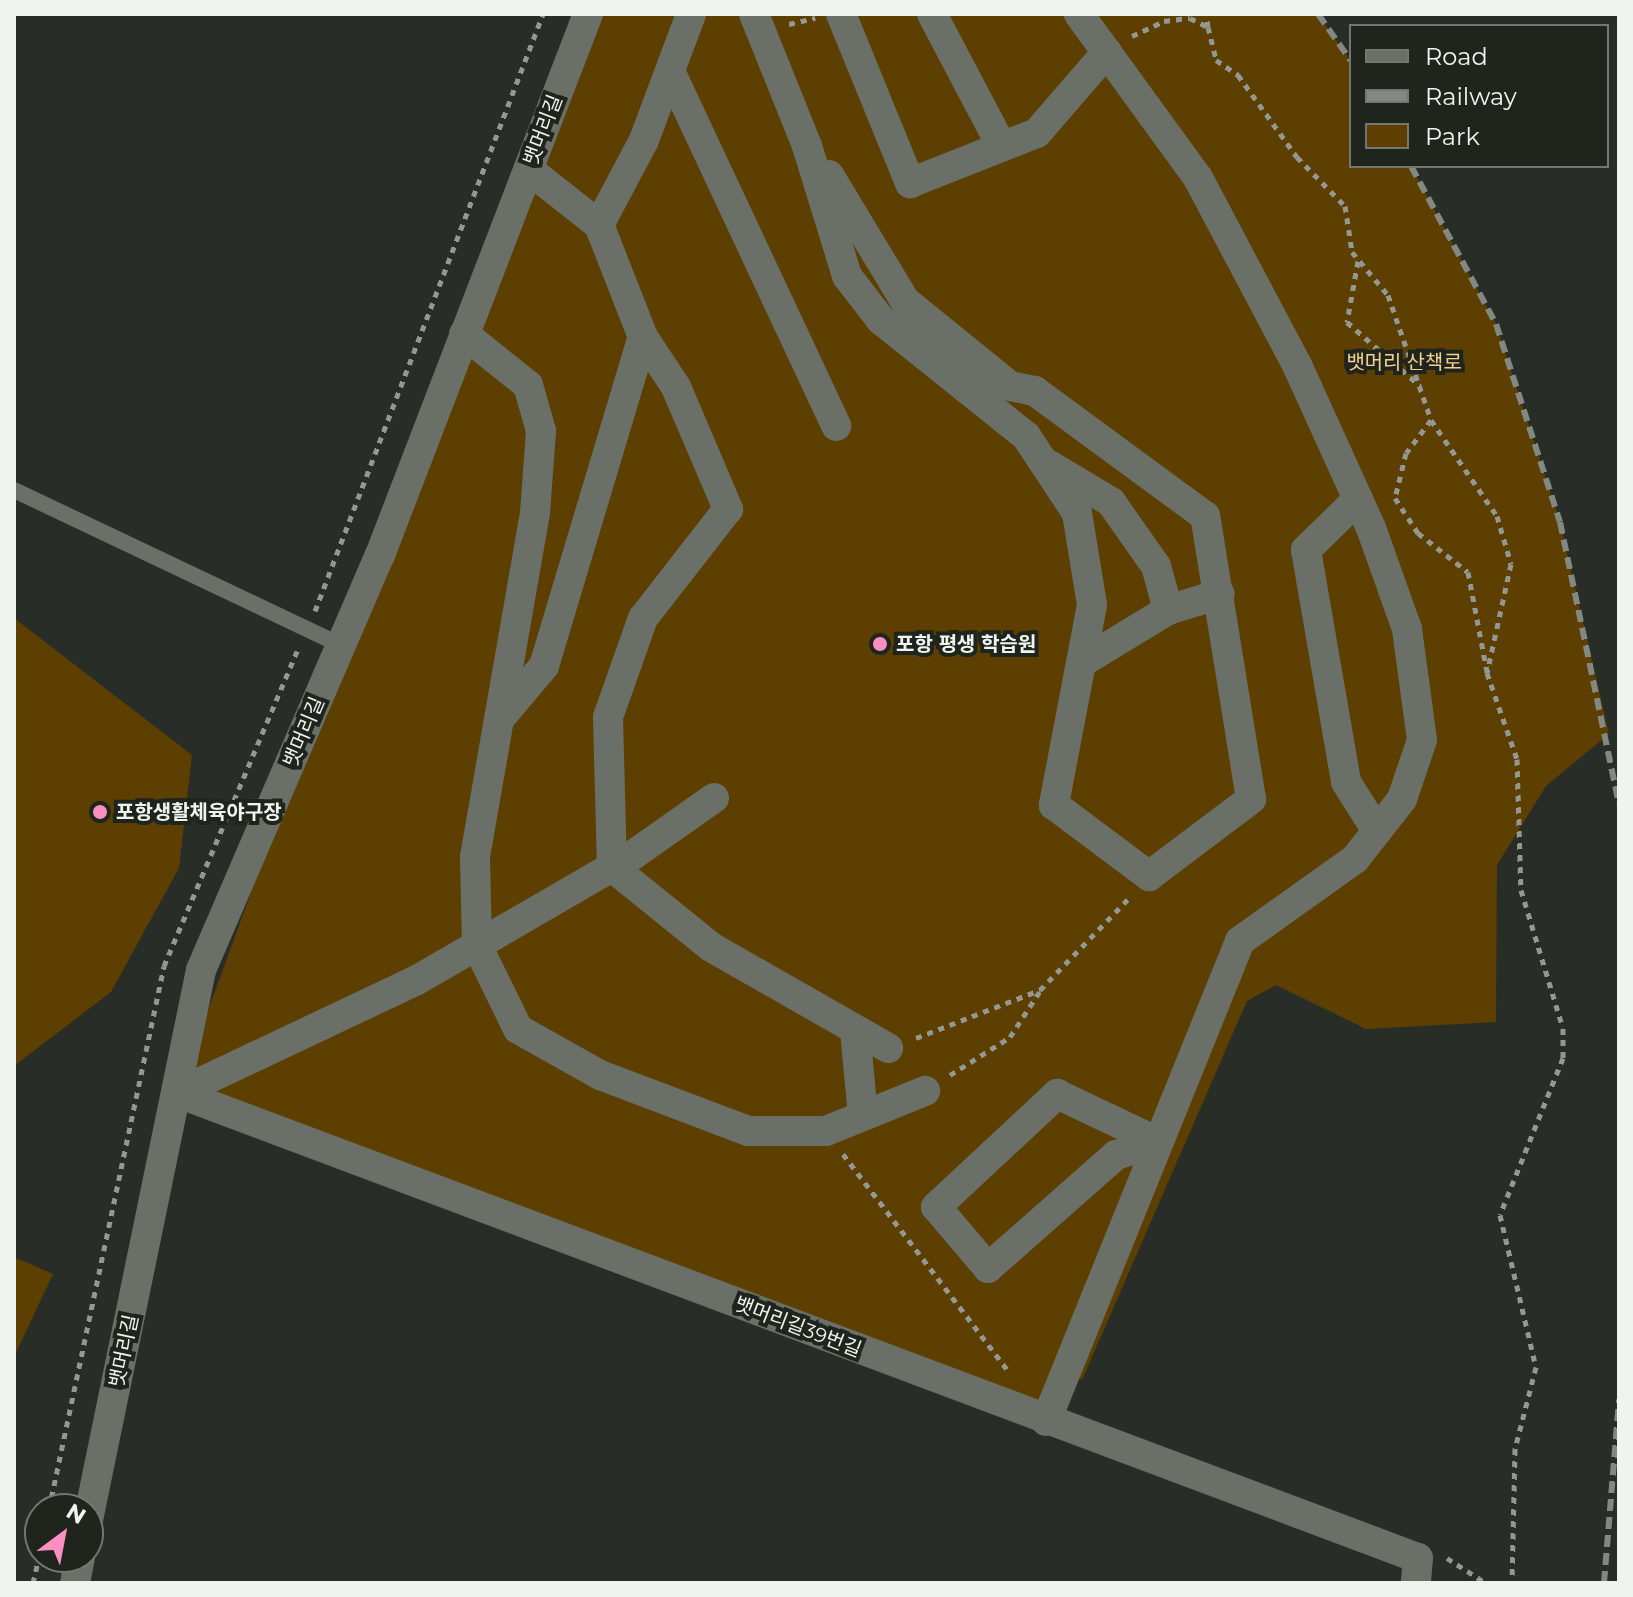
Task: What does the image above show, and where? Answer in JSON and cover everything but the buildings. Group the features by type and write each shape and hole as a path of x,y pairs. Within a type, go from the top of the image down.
{"street":[{"name":"뱃머리길","path":"94,1493 201,970 341,645 588,14"},
{"path":"599,225 670,71 691,14"},
{"path":"932,14 1000,143"},
{"path":"1046,1421 1240,941 1355,859 1402,799 1422,740 1407,629 1358,499 1198,178 1079,14"},
{"path":"831,16 910,183 1000,143 1037,133 1107,52"},
{"path":"758,22 807,146 847,276 881,320 1026,436 1077,513 1092,605 1054,805 1149,876 1251,799 1205,516 1035,391 950,374"},
{"path":"670,71 836,426"},
{"path":"807,146 905,301 1010,386"},
{"path":"528,169 599,225 643,337 676,387 728,509 643,618 608,717 612,867 711,947 888,1048"},
{"path":"464,334 528,385 541,431 535,513 475,858 477,945 518,1029 600,1075 748,1131 826,1131 925,1091"},
{"path":"497,722 544,666 643,337"},
{"path":"1044,462 1111,502 1156,566 1168,610"},
{"path":"1358,499 1306,550 1346,782 1377,831"},
{"path":"1081,663 1168,610 1220,594"},
{"path":"178,1093 477,945 612,867 714,798"},
{"path":"855,1030 863,1116"},
{"name":"뱃머리길39번길","path":"178,1093 1046,1421 1417,1571"},
{"path":"1057,1094 1158,1142 1116,1155 988,1268 936,1207 1057,1094"}],"lane":[{"path":"14,490 341,645"}],"path":[{"path":"341,555 543,14"},
{"path":"1206,14 1216,60 1238,75 1297,157 1345,206 1358,260 1347,322 1421,387"},
{"path":"758,22 831,16"},
{"path":"1107,52 1164,21 1190,18 1208,27"},
{"path":"1358,260 1388,295 1431,420 1497,516 1511,564 1487,673"},
{"path":"1431,420 1406,453 1395,498 1418,533 1468,572 1487,673 1517,759 1521,890 1563,1028 1563,1058 1500,1215 1536,1367 1515,1449 1512,1583"},
{"path":"925,1091 1010,1037 1040,990 1149,876"},
{"path":"888,1048 1040,990"},
{"path":"826,1131 1018,1383"},
{"path":"1417,1571 1449,1558 1486,1583"}],"green space":[{"name":"뱃머리 산책로","path":"588,14 1318,14 1349,58 1349,168 1412,168 1496,324 1560,522 1609,734 1546,786 1497,865 1496,1022 1366,1029 1276,985 1247,1001 1082,1380 1064,1372 1046,1421 178,1093 341,645"},
{"name":"포항생활체육야구장","path":"14,618 192,755 179,868 111,992 14,1066"},
{"path":"14,1257 53,1274 14,1357"}],"railway":[{"path":"1318,14 1349,58"},
{"path":"1412,168 1496,324 1560,522 1619,804"},
{"path":"1604,1583 1619,1400"}],"place":[{"name":"포항 평생 학습원","path":"880,644"},
{"name":"포항생활체육야구장","path":"100,812"}]}
